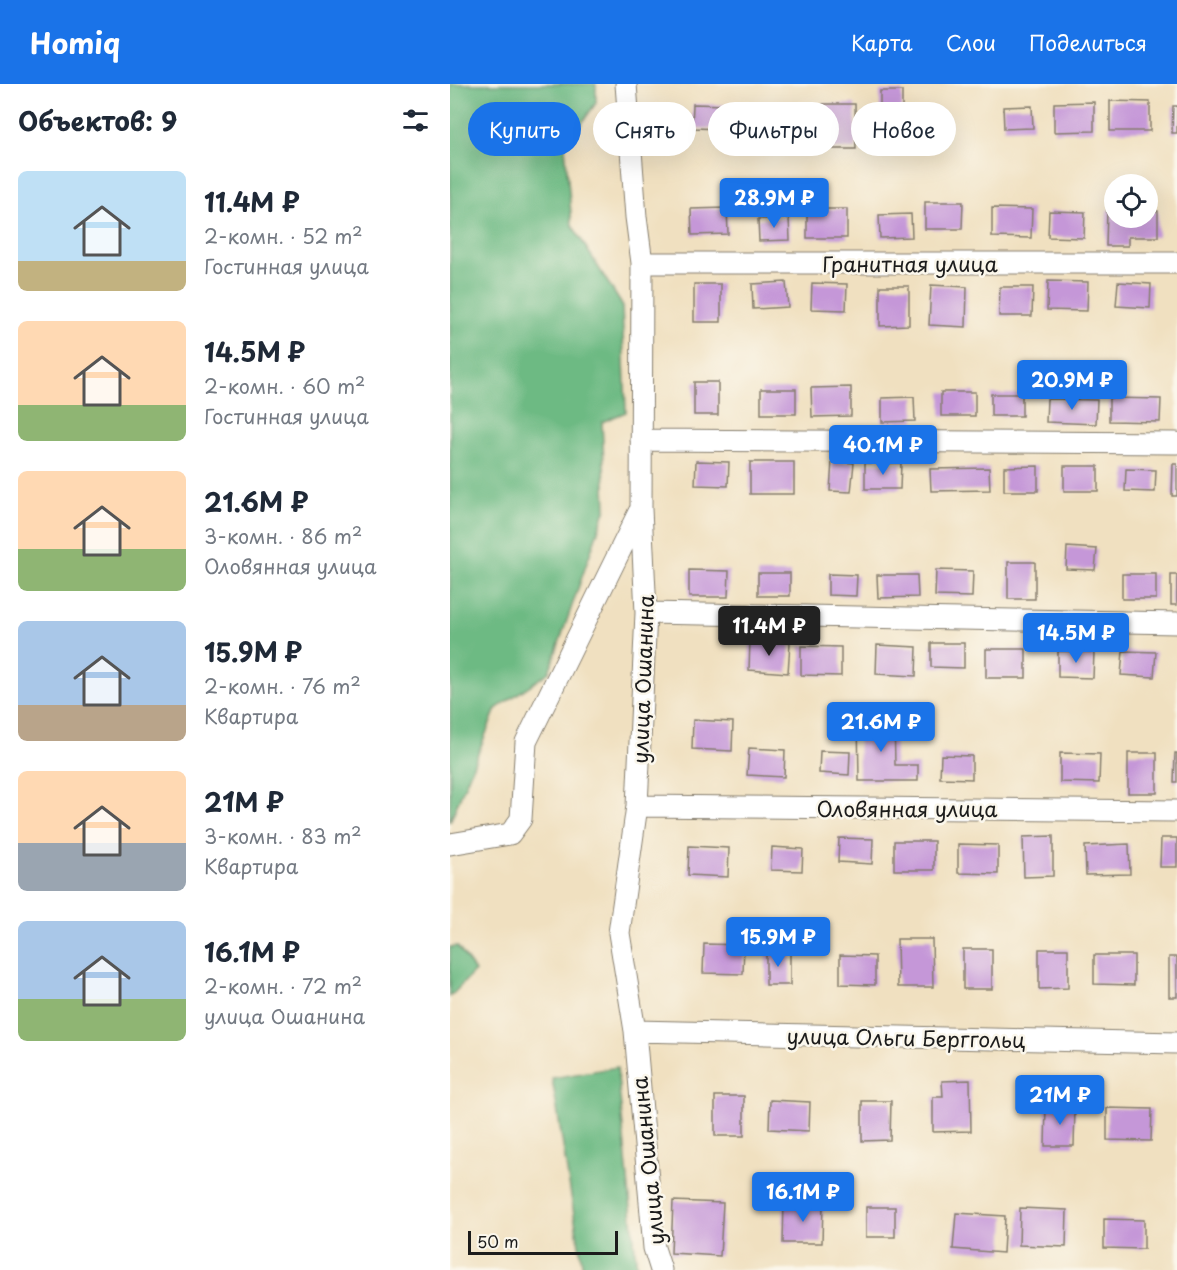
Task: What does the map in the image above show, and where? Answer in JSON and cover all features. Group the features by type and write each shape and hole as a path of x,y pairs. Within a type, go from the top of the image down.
{"street":[{"name":"улица Ошанина","path":"626,84 636,217 642,263 641,509 646,613 637,806 619,933 635,1031 654,1248 661,1270"},
{"name":"Гранитная улица","path":"642,263 1177,263"},
{"path":"641,440 1177,443"},
{"path":"450,844 510,834 521,819 526,742 641,509"},
{"path":"646,613 1177,623"},
{"name":"Оловянная улица","path":"637,806 1177,811"},
{"name":"улица Ольги Берггольц","path":"635,1031 1177,1042"}],"green space":[{"path":"450,84 596,84 596,102 593,102 593,107 581,124 581,102 468,102 468,156 566,156 572,225 622,305 626,412 602,422 606,508 549,672 496,709 450,822"},
{"path":"457,946 475,971 450,997 450,947"},
{"path":"617,1067 637,1270 583,1270 552,1078"}],"building":[{"path":"880,91 902,91 902,102 880,102"},
{"path":"1110,101 1150,102 1150,131 1110,131"},
{"path":"1094,102 1094,131 1054,132 1054,103"},
{"path":"696,104 708,104 708,128 696,128"},
{"path":"839,104 851,104 851,149 839,149"},
{"path":"1032,106 1033,128 1004,129 1003,107"},
{"path":"1173,106 1177,106 1177,133 1172,133"},
{"path":"925,202 963,202 962,229 925,229"},
{"path":"727,208 728,234 692,235 691,209"},
{"path":"992,208 1032,209 1031,238 992,237"},
{"path":"807,209 847,209 847,238 807,238"},
{"path":"1049,211 1085,212 1084,238 1048,237"},
{"path":"911,214 912,237 880,238 879,215"},
{"path":"789,218 790,240 759,241 758,219"},
{"path":"1106,228 1158,228 1158,237 1128,237 1128,246 1106,246"},
{"path":"1048,281 1088,282 1087,311 1047,310"},
{"path":"786,282 788,307 753,309 752,284"},
{"path":"1118,282 1151,284 1150,308 1116,306"},
{"path":"812,283 847,284 846,310 811,309"},
{"path":"694,284 721,284 721,322 694,322"},
{"path":"931,285 967,287 966,327 929,325"},
{"path":"880,286 909,286 909,325 880,326"},
{"path":"1000,287 1033,287 1032,316 999,316"},
{"path":"694,382 718,382 718,415 694,415"},
{"path":"851,387 851,416 812,417 811,388"},
{"path":"761,389 796,389 796,414 761,414"},
{"path":"941,392 975,392 975,416 941,416"},
{"path":"991,394 1022,394 1022,416 991,416"},
{"path":"914,397 915,421 882,422 882,398"},
{"path":"1109,398 1161,399 1160,422 1109,421"},
{"path":"1047,399 1097,400 1096,424 1046,422"},
{"path":"696,461 729,462 728,486 695,485"},
{"path":"832,461 854,463 851,492 830,491"},
{"path":"750,462 794,462 794,494 750,494"},
{"path":"865,463 901,463 900,489 865,489"},
{"path":"1173,464 1177,464 1177,496 1172,496"},
{"path":"1038,466 1038,491 1004,491 1004,467"},
{"path":"1064,466 1098,466 1098,491 1064,491"},
{"path":"989,468 990,490 931,491 930,469"},
{"path":"1126,469 1156,470 1155,492 1125,491"},
{"path":"1067,547 1097,549 1095,570 1066,569"},
{"path":"1008,562 1035,562 1035,599 1008,599"},
{"path":"689,570 729,571 728,597 689,597"},
{"path":"936,570 973,571 972,597 935,596"},
{"path":"758,573 790,573 790,596 758,596"},
{"path":"828,574 857,575 856,596 828,595"},
{"path":"1122,574 1156,574 1156,599 1122,599"},
{"path":"877,575 917,575 918,597 878,598"},
{"path":"1171,575 1177,575 1177,605 1171,605"},
{"path":"750,642 790,643 788,673 749,670"},
{"path":"931,643 964,643 964,668 931,667"},
{"path":"877,645 917,647 916,676 876,674"},
{"path":"801,646 841,647 841,676 801,675"},
{"path":"986,649 1026,649 1026,678 986,678"},
{"path":"1058,651 1094,652 1093,678 1058,677"},
{"path":"1123,651 1156,652 1154,677 1121,675"},
{"path":"858,718 894,718 895,765 918,765 918,781 859,781"},
{"path":"693,720 733,722 732,751 692,749"},
{"path":"749,748 785,750 784,777 747,775"},
{"path":"820,751 850,752 849,775 819,773"},
{"path":"1060,753 1100,754 1099,783 1060,782"},
{"path":"1128,753 1157,753 1157,793 1128,793"},
{"path":"1175,753 1177,753 1177,782 1174,782"},
{"path":"941,755 972,756 972,779 940,778"},
{"path":"1053,836 1053,876 1024,877 1023,837"},
{"path":"839,838 873,839 872,864 838,862"},
{"path":"1161,838 1177,838 1177,867 1160,867"},
{"path":"894,841 934,841 934,870 894,870"},
{"path":"958,844 998,845 998,874 958,873"},
{"path":"1129,844 1130,874 1086,875 1085,846"},
{"path":"689,846 729,848 728,877 688,875"},
{"path":"772,847 803,849 802,871 771,870"},
{"path":"897,939 932,939 933,987 898,987"},
{"path":"704,944 744,945 743,974 703,973"},
{"path":"963,949 992,949 992,989 963,989"},
{"path":"1039,949 1068,949 1068,988 1039,989"},
{"path":"790,951 790,985 766,985 766,952"},
{"path":"840,955 875,956 875,985 840,984"},
{"path":"1094,955 1134,955 1134,985 1094,984"},
{"path":"1169,957 1177,957 1177,997 1169,997"},
{"path":"970,1080 971,1131 933,1132 933,1097 943,1097 942,1081"},
{"path":"715,1096 744,1096 744,1136 715,1136"},
{"path":"770,1100 810,1102 809,1131 769,1129"},
{"path":"862,1101 891,1101 890,1140 862,1141"},
{"path":"1046,1106 1075,1107 1074,1146 1045,1146"},
{"path":"1107,1108 1152,1109 1151,1141 1107,1140"},
{"path":"673,1201 723,1203 720,1256 671,1253"},
{"path":"784,1203 823,1203 822,1243 783,1243"},
{"path":"866,1207 895,1207 895,1237 866,1237"},
{"path":"1020,1208 1067,1210 1066,1247 1019,1245"},
{"path":"956,1213 1005,1216 1003,1253 953,1249"},
{"path":"1104,1219 1144,1220 1144,1249 1104,1248"}]}
